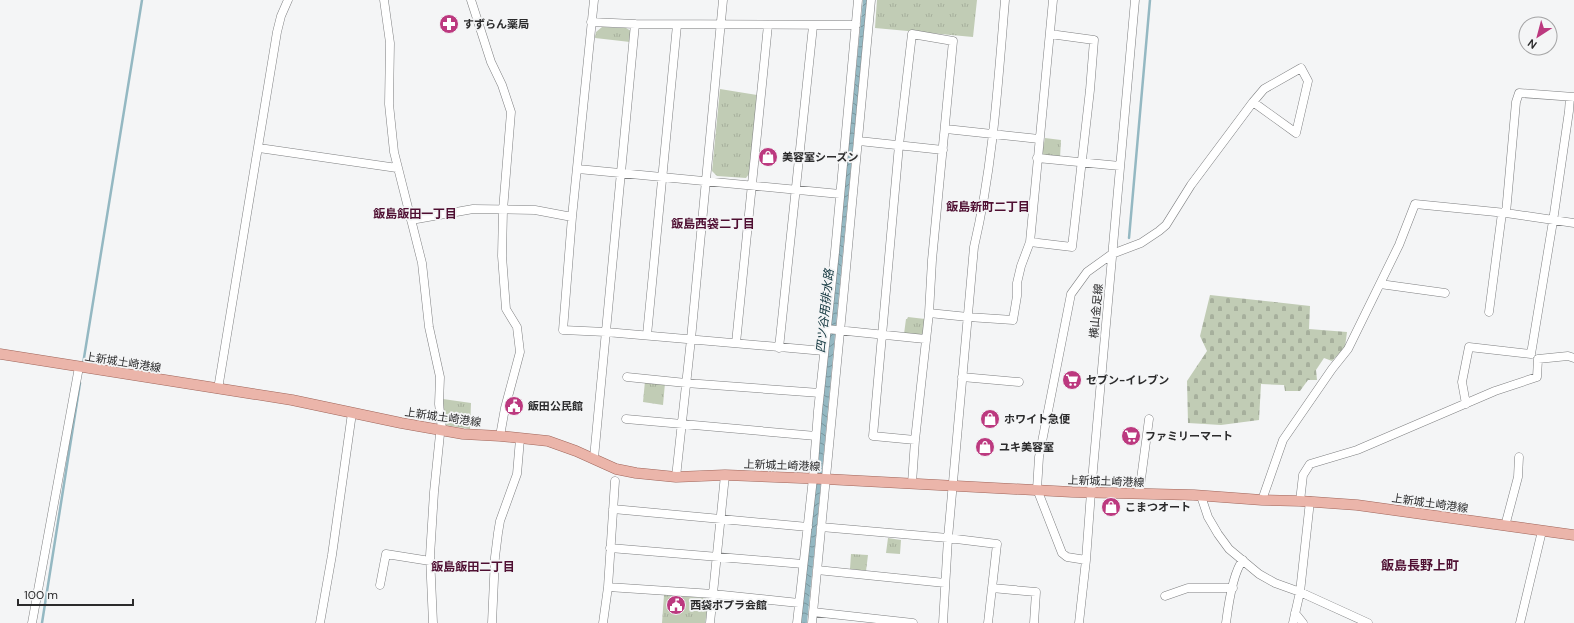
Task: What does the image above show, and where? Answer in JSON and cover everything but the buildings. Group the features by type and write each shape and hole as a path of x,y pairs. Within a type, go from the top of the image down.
{"main road":[{"name":"上新城土崎港線","path":"0,354 292,400 401,423 442,429 463,434 548,441 594,458 616,469 636,473 676,477 724,476 819,478 952,486 1305,501 1357,505 1574,535"}],"street":[{"path":"218,389 277,32 281,16 288,0"},
{"path":"384,0 390,44 389,104 397,168 422,263 429,327 440,377 439,404 442,429 440,434 434,492 430,561 434,623"},
{"path":"471,0 491,62 502,85 511,112 503,210 502,256 506,309 517,328 520,352 505,408 500,436"},
{"path":"594,0 572,217 563,330 606,332 824,351"},
{"path":"676,477 691,340 723,0"},
{"path":"812,623 821,527 816,436 858,0"},
{"path":"797,623 808,527 819,478 838,330 859,141 871,0"},
{"path":"943,623 952,486 974,247 983,208 993,134 1004,0"},
{"path":"929,313 1013,320 1017,296 1017,283 1021,266 1030,242 1053,0"},
{"name":"横山金足線","path":"1079,623 1086,560 1135,0"},
{"path":"591,22 677,25 856,25"},
{"path":"594,458 635,24"},
{"path":"647,336 677,25"},
{"path":"736,343 768,25"},
{"path":"779,348 813,26"},
{"path":"912,483 925,339 929,313 932,260 946,129 953,41 912,34 899,145 872,436 915,440"},
{"path":"1030,242 1072,247 1090,90 1094,40 1050,34"},
{"path":"1086,560 1068,557 1062,554 1037,489 1039,457 1072,294 1087,272 1112,254 1141,243 1159,231 1166,224 1192,185 1253,102 1264,89 1302,68 1308,81 1296,133 1253,102"},
{"path":"1466,404 1462,382 1470,347 1531,354 1572,97 1519,93 1516,102 1504,213 1489,312"},
{"path":"946,129 1039,139"},
{"path":"859,141 943,150"},
{"path":"259,148 397,168"},
{"path":"1038,158 1120,166"},
{"path":"578,169 840,194"},
{"path":"1262,500 1283,440 1332,369 1348,349 1399,245 1415,204 1504,213 1574,223"},
{"path":"411,220 473,209 535,210 572,217"},
{"path":"1380,284 1445,293"},
{"path":"827,329 925,339"},
{"path":"1293,623 1300,592 1305,501 1304,475 1310,464 1357,450 1495,392 1537,377 1538,359 1568,356 1574,358"},
{"path":"32,623 81,367"},
{"path":"627,377 820,393"},
{"path":"962,377 1019,382"},
{"path":"320,623 332,555 352,413"},
{"path":"1139,494 1149,418"},
{"path":"626,419 816,436"},
{"path":"492,623 495,557 498,532 500,521 517,474 520,439"},
{"path":"1505,526 1518,477 1520,457"},
{"path":"710,623 724,476"},
{"path":"604,623 608,587 615,481"},
{"path":"1200,496 1208,517 1229,549 1259,574 1368,623"},
{"path":"613,509 808,527"},
{"path":"821,527 948,538 997,544 988,623"},
{"path":"1520,623 1542,531"},
{"path":"610,548 803,564"},
{"path":"380,585 386,554 430,561"},
{"path":"1226,623 1228,604 1239,566 1243,560"},
{"path":"817,570 945,583"},
{"path":"608,587 713,594 799,603"},
{"path":"992,588 1036,592 1034,623"},
{"path":"1165,596 1188,588 1233,588"},
{"path":"813,612 913,623"},
{"path":"1295,613 1303,623"}],"green space":[{"path":"877,0 977,0 973,37 875,28"},
{"path":"602,27 626,28 631,31 630,42 595,38 596,32"},
{"path":"720,89 757,95 749,174 746,178 717,176 712,171"},
{"path":"1045,138 1061,140 1060,158 1045,157 1042,153"},
{"path":"1210,295 1310,306 1309,329 1347,332 1345,347 1332,361 1324,358 1316,370 1317,380 1308,380 1300,391 1285,391 1284,385 1261,384 1259,420 1221,425 1188,423 1187,381 1207,351 1200,336"},
{"path":"908,317 925,319 923,334 920,336 904,334 906,319"},
{"path":"645,381 665,383 663,405 643,402"},
{"path":"443,399 471,403 470,429 445,425"},
{"path":"888,538 901,540 900,554 886,553"},
{"path":"851,554 868,555 866,571 850,569"},
{"path":"664,595 705,598 709,601 705,623 662,623"}],"water":[{"name":"四ツ谷用排水路","path":"863,0 867,0 815,545 807,623 800,623"}],"waterway":[{"path":"83,364 142,0"},
{"path":"1129,238 1150,0"},
{"path":"42,623 80,383"}],"place":[{"name":"すずらん薬局","path":"449,24"},
{"name":"美容室シーズン","path":"768,157"},
{"name":"セブン-イレブン","path":"1072,380"},
{"name":"飯田公民館","path":"514,406"},
{"name":"ホワイト急便","path":"990,419"},
{"name":"ファミリーマート","path":"1131,436"},
{"name":"ユキ美容室","path":"985,447"},
{"name":"こまつオート","path":"1111,507"},
{"name":"西袋ポプラ会館","path":"676,605"}],"district":[{"name":"飯島新町二丁目","path":"988,207"},
{"name":"飯島飯田一丁目","path":"415,214"},
{"name":"飯島西袋二丁目","path":"713,224"},
{"name":"飯島長野上町","path":"1420,565"},
{"name":"飯島飯田二丁目","path":"473,567"}]}
